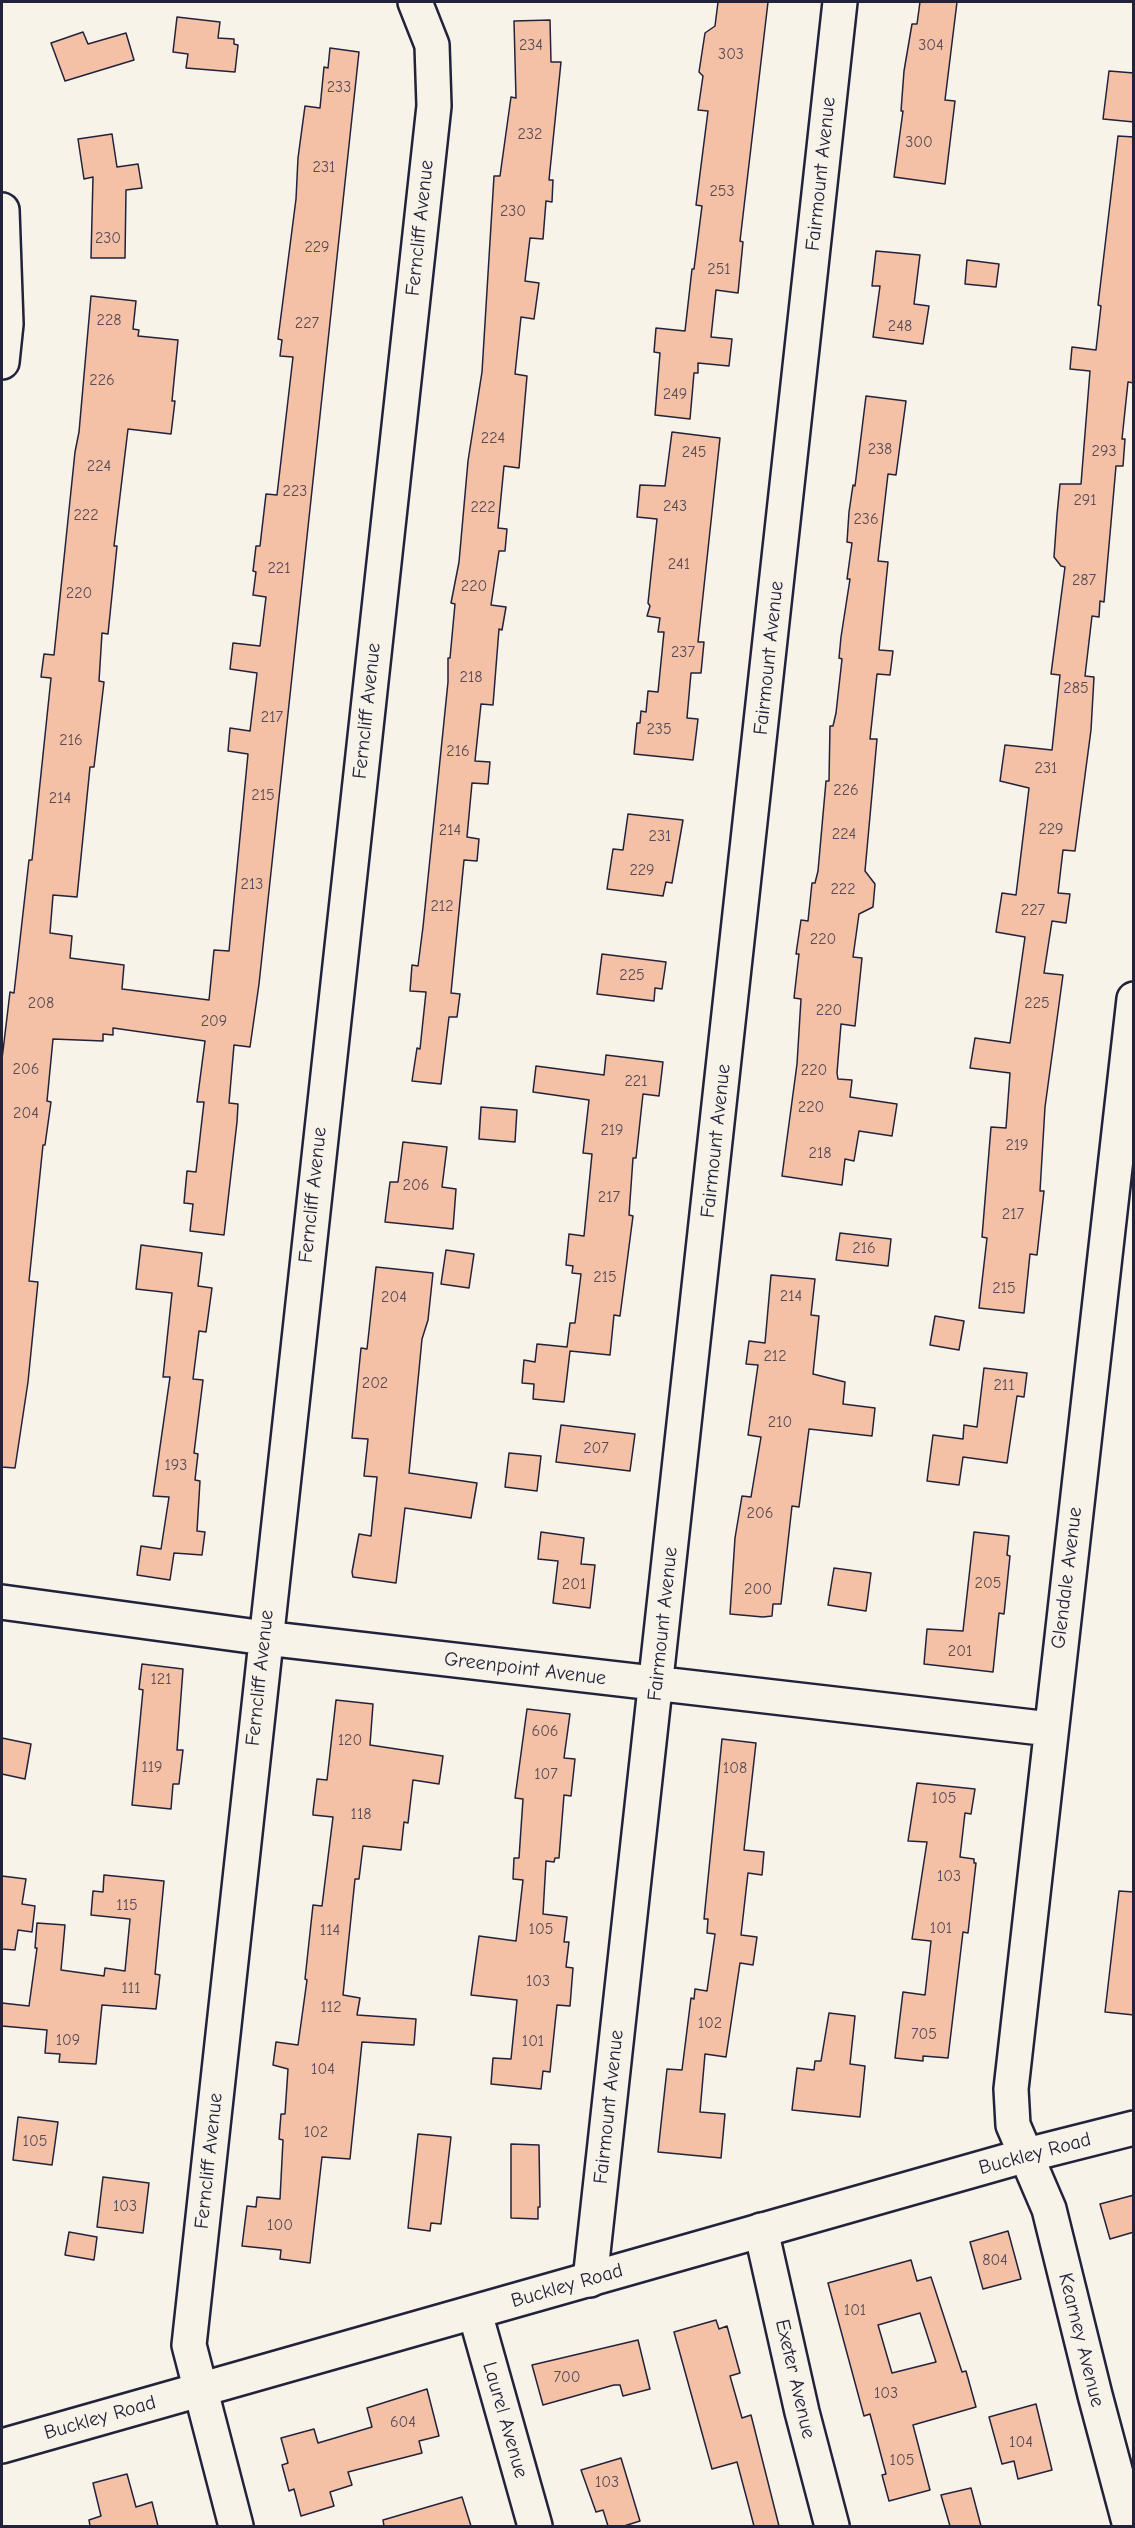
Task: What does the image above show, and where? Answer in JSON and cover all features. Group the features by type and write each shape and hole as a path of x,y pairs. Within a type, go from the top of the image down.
{"street":[{"name":"Ferncliff Avenue","path":"236,2526 189,2345 264,1638 434,106 432,45 415,2"},
{"name":"Fairmount Avenue","path":"590,2280 840,2"},
{"path":"2,210 6,324 2,362"},
{"name":"Glendale Avenue","path":"1027,2155 1013,2125 1011,2089 1134,999"},
{"name":"Greenpoint Avenue","path":"2,1602 264,1638 1050,1729"},
{"name":"Buckley Road","path":"2,2446 1027,2155 1134,2128"},
{"name":"Kearney Avenue","path":"1027,2155 1049,2209 1130,2526"},
{"name":"Exeter Avenue","path":"761,2230 802,2412 832,2526"},
{"name":"Laurel Avenue","path":"475,2313 535,2526"}],"building":[{"path":"718,2 768,2 740,241 743,242 738,293 716,290 711,337 732,339 729,366 698,363 698,373 694,373 690,419 655,415 660,353 654,352 656,328 685,331 702,206 696,205 708,111 698,110 703,76 699,72 705,33 715,26"},
{"path":"920,2 957,2 945,100 955,101 945,184 894,177 903,111 901,111 904,71 912,24 917,24"},
{"path":"177,17 220,22 218,38 234,39 234,44 238,45 235,72 186,68 188,54 173,52"},
{"path":"550,20 551,62 561,62 549,180 553,180 552,202 546,201 543,239 530,238 525,281 539,283 534,319 521,317 515,374 527,376 519,468 504,466 498,528 507,529 505,551 499,551 491,605 506,607 502,630 499,629 493,705 481,704 475,761 490,762 488,784 472,783 467,837 479,839 477,861 464,860 451,993 460,994 457,1017 449,1017 441,1084 412,1081 417,1048 420,1049 426,992 410,991 412,965 418,966 423,927 455,604 451,603 459,562 468,461 482,372 494,176 500,176 511,97 516,98 514,21"},
{"path":"83,32 88,44 126,33 134,60 65,81 51,43"},
{"path":"330,48 359,52 259,984 250,1047 234,1045 229,1103 238,1104 224,1235 190,1231 193,1204 184,1203 187,1171 196,1172 204,1102 197,1102 205,1041 113,1028 113,1035 103,1034 103,1041 53,1039 47,1101 51,1102 45,1145 43,1145 29,1281 38,1282 28,1382 15,1468 2,1467 2,1059 10,992 14,993 29,860 32,860 51,678 41,677 44,654 54,655 79,432 91,296 136,301 133,329 139,330 138,336 178,340 172,401 175,401 171,434 128,429 114,546 117,546 108,634 102,633 99,681 104,682 94,767 90,767 77,897 53,895 50,933 72,936 70,958 124,965 122,989 209,1000 214,950 229,951 248,754 228,751 230,728 250,731 257,673 230,669 233,643 260,646 266,597 253,595 256,572 253,571 256,546 260,546 266,494 277,495 293,357 280,356 282,340 278,339 296,199 298,158 305,106 320,108 324,67 328,68"},
{"path":"1109,71 1134,73 1134,122 1103,119"},
{"path":"112,134 117,167 138,164 142,188 126,190 125,258 91,258 93,177 84,179 78,139"},
{"path":"1118,136 1134,137 1134,383 1128,382 1122,439 1125,439 1123,466 1116,466 1104,602 1100,601 1099,617 1092,616 1085,676 1094,677 1091,730 1075,851 1063,850 1058,893 1070,894 1066,923 1052,921 1044,973 1063,975 1045,1107 1040,1191 1044,1191 1037,1255 1030,1254 1024,1313 979,1308 987,1238 982,1237 991,1127 1006,1128 1010,1073 970,1068 975,1038 1010,1043 1025,937 996,932 1002,893 1016,895 1029,788 1000,781 1005,745 1052,750 1060,675 1051,674 1065,567 1061,566 1054,557 1060,484 1081,484 1090,371 1070,369 1072,347 1096,350 1101,306 1098,305"},
{"path":"876,251 920,255 914,304 929,306 923,344 873,337 880,286 872,286"},
{"path":"967,260 999,264 996,287 965,284"},
{"path":"866,396 906,401 896,475 888,474 878,561 888,562 879,650 893,651 890,675 877,674 870,739 877,739 865,871 875,884 873,907 859,914 853,957 862,958 855,1026 841,1024 837,1073 838,1079 852,1080 850,1097 897,1104 892,1136 859,1131 854,1161 845,1159 842,1185 782,1176 797,1064 801,999 794,998 799,954 796,954 801,920 808,921 812,883 815,883 818,871 826,781 829,781 830,726 833,726 836,713 842,659 839,658 841,637 850,579 847,579 852,543 847,542 849,512 853,485 855,486"},
{"path":"672,432 720,438 698,642 704,642 701,673 691,673 687,718 698,719 693,760 634,754 637,723 640,723 641,711 646,712 648,691 658,692 664,632 658,632 660,618 647,616 650,606 648,603 657,519 637,517 640,485 665,486"},
{"path":"628,814 683,820 672,883 666,882 663,896 607,889 613,849 623,850"},
{"path":"602,954 666,962 662,989 655,988 654,1001 597,994"},
{"path":"606,1055 663,1062 659,1096 643,1094 636,1158 633,1158 629,1215 633,1216 620,1316 614,1315 610,1355 570,1351 564,1402 533,1399 534,1384 522,1383 524,1360 535,1362 537,1344 567,1347 570,1323 575,1323 581,1274 572,1273 573,1266 566,1265 569,1234 584,1236 592,1154 583,1153 589,1100 533,1092 536,1066 604,1075"},
{"path":"481,1107 517,1110 515,1142 479,1139"},
{"path":"403,1142 447,1147 442,1187 456,1189 453,1229 385,1222 390,1182 398,1182"},
{"path":"840,1233 891,1239 888,1266 836,1260"},
{"path":"141,1245 202,1253 198,1286 212,1288 206,1332 199,1331 193,1379 203,1380 194,1453 198,1454 195,1480 200,1481 197,1531 205,1532 202,1555 174,1553 170,1580 137,1575 141,1546 161,1549 169,1497 153,1496 170,1377 163,1377 172,1293 136,1289"},
{"path":"446,1250 474,1254 469,1288 441,1284"},
{"path":"376,1267 433,1273 428,1320 422,1339 409,1473 477,1483 471,1518 405,1508 396,1583 353,1577 352,1572 359,1534 371,1536 377,1477 364,1476 368,1439 352,1438 361,1348 367,1349"},
{"path":"771,1275 815,1279 811,1315 819,1316 813,1374 845,1382 843,1404 875,1408 872,1436 809,1429 799,1507 792,1506 781,1604 773,1604 772,1616 763,1617 730,1614 735,1538 742,1496 751,1497 761,1437 748,1435 758,1365 746,1364 749,1341 765,1343"},
{"path":"935,1316 964,1321 959,1350 930,1345"},
{"path":"984,1368 1027,1373 1024,1397 1017,1396 1007,1463 963,1457 959,1485 927,1481 933,1435 963,1439 964,1425 977,1427"},
{"path":"561,1425 635,1434 630,1471 556,1462"},
{"path":"509,1453 541,1456 537,1491 505,1487"},
{"path":"541,1532 584,1538 581,1564 595,1565 590,1608 553,1603 558,1561 538,1559"},
{"path":"974,1532 1009,1536 1007,1555 1010,1556 1004,1614 999,1613 993,1672 924,1664 927,1629 963,1631"},
{"path":"834,1568 871,1573 866,1611 828,1605"},
{"path":"142,1664 183,1669 177,1750 183,1750 179,1784 173,1784 171,1809 132,1805 143,1690 139,1689"},
{"path":"336,1700 373,1704 370,1745 443,1756 439,1784 413,1780 408,1823 404,1822 401,1850 363,1846 359,1879 355,1879 343,1995 360,1998 357,2015 416,2019 414,2045 362,2042 350,2159 322,2157 310,2263 280,2259 281,2250 242,2246 247,2206 256,2207 257,2197 280,2199 283,2140 279,2139 281,2114 285,2114 288,2069 273,2065 276,2042 298,2045 307,1980 305,1979 313,1905 322,1906 333,1817 313,1815 313,1812 317,1779 327,1780"},
{"path":"527,1709 570,1714 564,1758 575,1759 571,1796 564,1795 559,1858 555,1858 554,1862 546,1861 543,1914 567,1917 564,1942 569,1942 566,1967 573,1968 570,2006 557,2005 550,2072 543,2071 541,2089 491,2084 493,2058 511,2059 517,2000 471,1995 479,1936 516,1941 523,1880 513,1879 514,1858 519,1858 523,1799 515,1798"},
{"path":"2,1738 31,1744 25,1779 2,1774"},
{"path":"722,1739 756,1743 744,1850 764,1852 762,1875 748,1873 741,1935 757,1937 753,1965 740,1963 726,2057 705,2054 700,2112 725,2114 721,2158 658,2152 667,2069 682,2070 691,1998 694,1999 695,1989 707,1991 715,1934 707,1933 708,1919 704,1919"},
{"path":"917,1783 975,1789 971,1814 965,1813 960,1857 974,1859 976,1863 968,1933 963,1932 948,2058 923,2056 923,2061 895,2058 903,1992 925,1995 931,1941 912,1939 927,1842 908,1841"},
{"path":"104,1875 164,1881 155,1974 160,1975 156,2009 102,2005 96,2064 59,2062 60,2054 45,2053 47,2030 2,2026 2,2003 29,2006 37,1948 35,1948 37,1923 65,1925 61,1970 104,1976 105,1968 125,1971 130,1919 91,1915 93,1891 103,1892"},
{"path":"2,1876 26,1879 22,1904 35,1906 32,1932 18,1930 15,1950 2,1949"},
{"path":"1119,1891 1134,1892 1134,2015 1105,2012"},
{"path":"829,2013 855,2016 850,2064 865,2066 860,2117 792,2110 797,2068 814,2070 815,2061 821,2061"},
{"path":"18,2117 58,2122 52,2165 13,2160"},
{"path":"418,2134 451,2137 441,2224 431,2223 430,2231 408,2228"},
{"path":"511,2144 539,2145 540,2207 538,2207 538,2219 511,2218"},
{"path":"103,2177 149,2183 143,2233 97,2227"},
{"path":"1134,2195 1134,2232 1110,2239 1100,2204"},
{"path":"1008,2231 1021,2279 983,2289 970,2242"},
{"path":"69,2232 97,2237 94,2260 65,2255"},
{"path":"911,2260 917,2281 931,2277 962,2372 966,2371 976,2407 913,2425 930,2490 889,2501 882,2475 886,2474 870,2414 864,2416 828,2283","holes":["920,2313 936,2362 892,2373 878,2325"]},
{"path":"716,2320 719,2329 727,2326 740,2373 730,2376 742,2418 751,2415 779,2526 754,2526 737,2462 712,2469 674,2332"},
{"path":"638,2340 650,2389 623,2396 620,2385 614,2385 543,2405 532,2365"},
{"path":"427,2389 439,2436 419,2441 422,2453 348,2472 352,2485 330,2492 334,2506 301,2516 294,2489 289,2491 282,2465 288,2463 281,2438 314,2429 318,2443 372,2427 367,2408"},
{"path":"1036,2404 1052,2470 1018,2479 1014,2461 1002,2464 989,2417"},
{"path":"621,2458 640,2521 624,2526 608,2526 603,2510 596,2512 581,2470"},
{"path":"127,2474 136,2507 152,2502 158,2526 90,2526 89,2520 101,2516 93,2483"},
{"path":"971,2488 981,2526 950,2526 941,2495"},
{"path":"462,2497 471,2526 384,2526 383,2520"}]}
